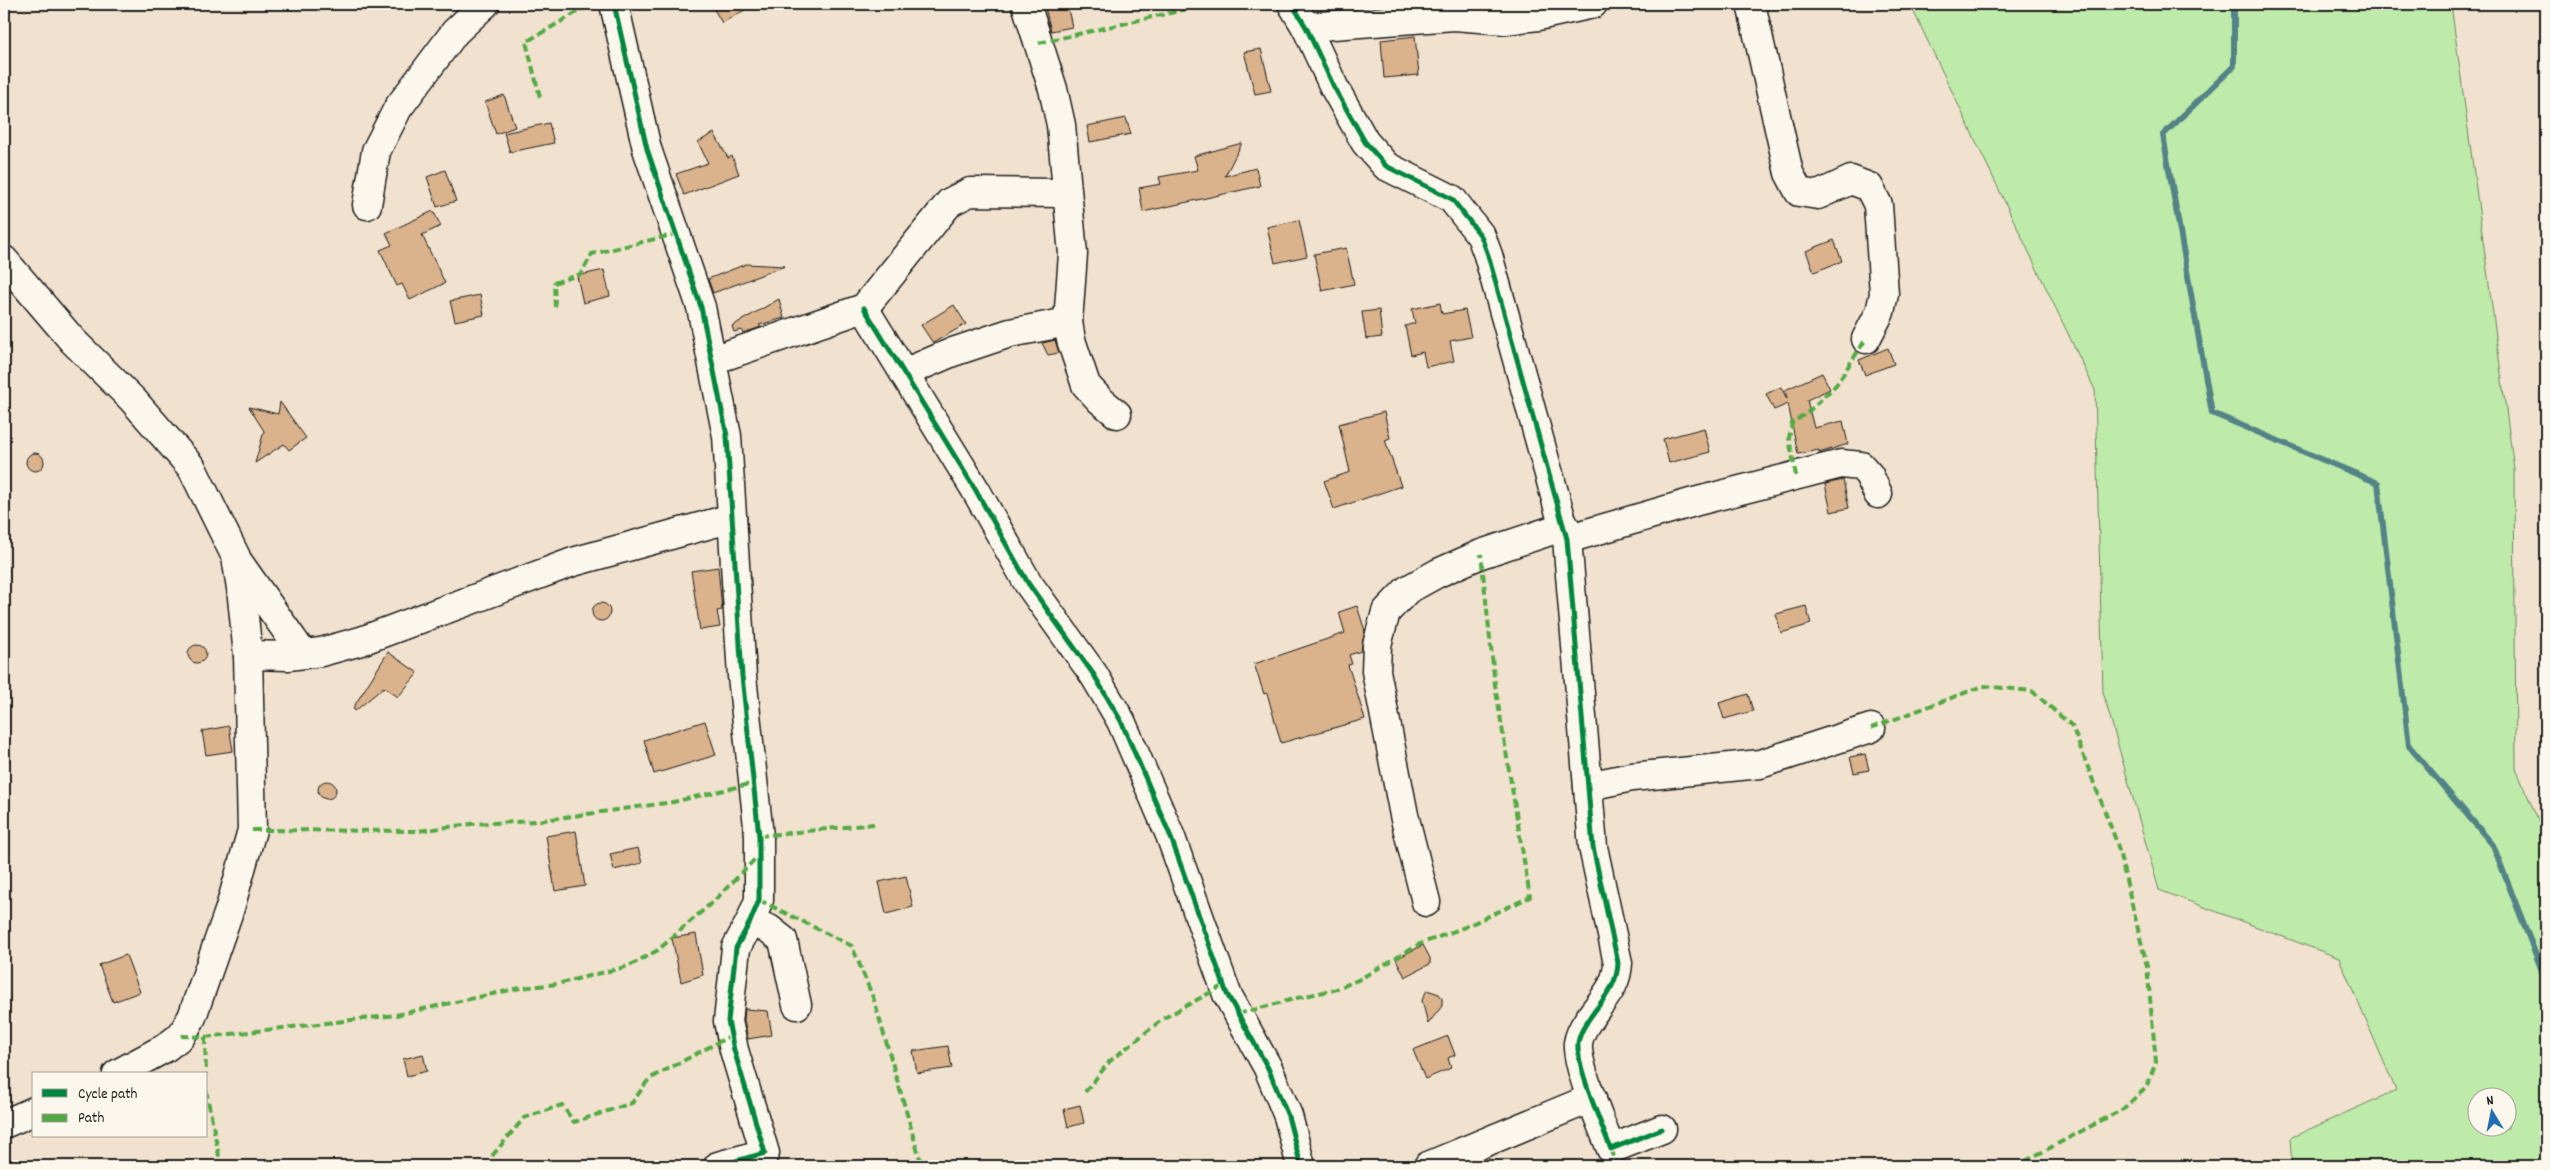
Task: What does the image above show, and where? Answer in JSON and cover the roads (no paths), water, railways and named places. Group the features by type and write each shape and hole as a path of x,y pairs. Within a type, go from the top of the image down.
{"street":[{"path":"367,205 376,151 398,108 455,32 486,4"},
{"path":"614,4 647,149 701,307 727,436 742,676 759,836 759,900 733,957 728,1021 732,1043 768,1160 718,1166"},
{"path":"1026,4 1050,80 1061,125 1066,193 1074,254 1068,322 1078,368 1086,385 1117,414"},
{"path":"1292,4 1306,27 1334,87 1370,148 1386,166 1452,200 1481,236 1488,255 1566,532 1593,847 1618,963 1617,976 1613,988 1586,1022 1578,1042 1592,1098 1611,1149 1662,1129"},
{"path":"1306,27 1454,16 1505,20 1538,16 1593,4"},
{"path":"1751,4 1789,173 1799,192 1818,195 1851,180 1869,187 1878,205 1884,294 1874,326 1866,339"},
{"path":"713,360 864,308 950,202 970,192 1066,193"},
{"path":"4,260 72,341 132,400 192,468 236,557 303,654"},
{"path":"864,308 975,489 1028,583 1094,674 1121,721 1170,835 1227,994 1268,1068 1288,1116 1301,1166"},
{"path":"904,373 953,352 1010,333 1068,322"},
{"path":"1426,902 1404,814 1376,671 1376,645 1386,612 1407,590 1438,573 1481,554 1841,464 1861,466 1869,475 1878,494"},
{"path":"248,655 303,654 361,641 573,562 732,518"},
{"path":"122,1072 165,1048 180,1036 192,1018 230,908 252,830 248,655 236,557"},
{"path":"1588,786 1632,777 1760,764 1871,728"},
{"path":"750,922 769,929 783,940 797,1005"},
{"path":"1428,1166 1592,1098"},
{"path":"4,1124 32,1112"}],"waterway":[{"path":"2234,4 2234,66 2163,135 2212,413 2378,483 2409,746 2493,845 2546,981"}]}
